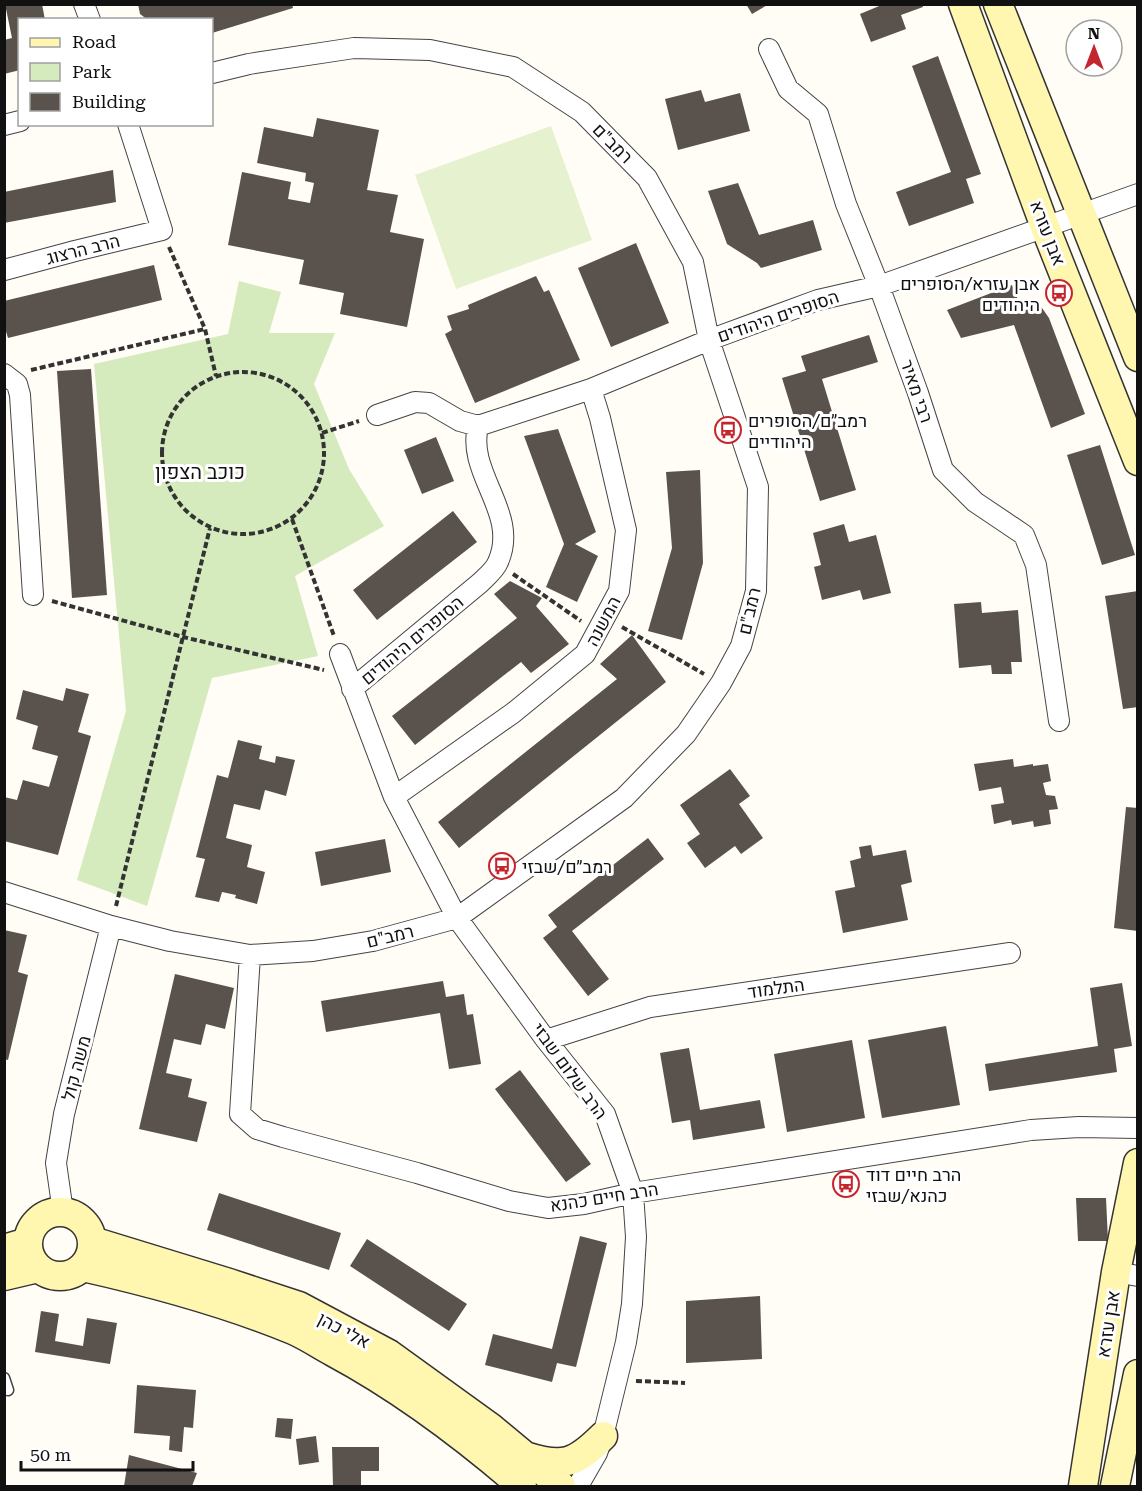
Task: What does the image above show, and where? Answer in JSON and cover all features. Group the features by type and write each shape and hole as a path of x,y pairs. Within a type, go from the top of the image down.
{"street":[{"name":"אבן עזרא","path":"963,4 1045,227 1137,461"},
{"name":"אבן עזרא","path":"998,4 1137,357"},
{"name":"רמב\"ם","path":"4,892 111,926 170,941 250,955 313,951 363,943 458,918 624,798 686,734 721,683 741,646 756,591 758,487 709,340 693,262 647,178 582,112 513,67 430,50 354,48 249,64 213,74"},
{"name":"רבי מאיר","path":"769,49 788,89 818,114 846,204 879,286 943,470 975,502 1024,535 1036,565 1059,721"},
{"path":"129,126 162,230"},
{"name":"הסופרים היהודים","path":"478,426 591,389 709,340 818,300 879,286 1137,195"},
{"name":"הרב הרצוג","path":"4,270 162,230"},
{"path":"8,377 16,384 20,395 33,595"},
{"name":"המשנה","path":"394,797 513,713 585,654 620,591 626,530 591,389"},
{"path":"377,415 415,402 429,403 460,421 478,426 475,439 477,454 502,519 504,541 498,563"},
{"name":"הסופרים היהודים","path":"350,683 480,584 498,563"},
{"name":"הרב שלום שבזי","path":"340,654 394,797 458,918 546,1040 605,1114 633,1193 636,1237 632,1304 626,1342 603,1436 597,1453 578,1486"},
{"name":"משה קול","path":"63,1212 56,1163 64,1114 111,926"},
{"name":"התלמוד","path":"546,1040 650,1007 1010,953"},
{"name":"הרב חיים כהנא","path":"250,955 240,1114 257,1129 509,1201 548,1208 584,1204 633,1193 1031,1130 1079,1127 1137,1128"},
{"name":"אבן עזרא","path":"1083,1486 1127,1274 1137,1163"},
{"path":"4,1276 23,1253 29,1234 39,1220 54,1213 63,1212 79,1218 86,1225 88,1254 66,1276 55,1276 23,1253"},
{"name":"אלי כהן","path":"88,1254 230,1283 299,1306 389,1354 490,1427 561,1486"},
{"name":"אלי כהן","path":"88,1254 150,1282 294,1331 374,1374 466,1438 522,1486"},
{"path":"1124,1473 1137,1374"},
{"path":"524,1455 552,1462 567,1461 588,1451 603,1436"}],"lane":[{"path":"4,1378 8,1390"}],"path":[{"path":"162,230 205,329 216,376"},
{"path":"8,377 205,329"},
{"path":"251,372 275,378 303,397 318,419 322,433 326,447 319,487 298,515 265,533 226,534 210,528 169,491 161,461 163,432 176,406 191,389 216,376 251,372"},
{"path":"322,433 377,415"},
{"path":"292,519 340,654"},
{"path":"111,926 210,528"},
{"path":"498,563 601,625 721,683"},
{"path":"33,595 350,683"},
{"path":"653,1383 686,1383"}],"green space":[{"path":"551,126 592,240 456,289 415,175"},
{"path":"239,281 281,292 269,333 335,333 314,384 349,469 384,526 295,576 318,656 212,678 147,906 77,880 126,711 94,364 228,334"}],"building":[{"path":"5,4 42,4 45,18 18,18 18,70 4,74 4,40 12,38"},
{"path":"138,4 292,4 293,8 213,33 213,18 145,18 140,14"},
{"path":"746,4 769,4 752,14"},
{"path":"884,4 922,4 923,7 901,15 906,29 871,42 860,14"},
{"path":"938,56 981,174 966,179 974,203 909,226 896,192 951,172 912,66"},
{"path":"701,90 705,102 740,93 750,131 678,150 665,99"},
{"path":"317,118 379,130 367,190 398,195 390,232 424,239 407,327 340,314 344,293 299,284 304,260 228,245 242,172 291,182 288,199 310,203 314,183 305,181 306,173 257,163 264,127 313,137"},
{"path":"113,170 116,202 4,223 4,192"},
{"path":"738,183 759,235 813,220 822,250 761,268 727,244 708,191"},
{"path":"636,243 669,323 611,347 578,268"},
{"path":"154,265 162,300 8,338 4,325 4,301"},
{"path":"536,276 544,292 549,290 580,360 475,403 445,334 452,330 447,316 469,309 468,305"},
{"path":"1012,285 1019,302 1035,298 1049,318 1085,414 1051,428 1014,325 961,338 947,310"},
{"path":"869,335 878,362 822,379 856,490 820,501 782,378 806,371 801,356"},
{"path":"91,369 107,595 72,598 57,371"},
{"path":"558,429 596,532 575,544 598,556 577,602 546,587 564,544 524,436"},
{"path":"436,437 454,481 422,494 404,450"},
{"path":"1100,445 1135,555 1102,565 1067,455"},
{"path":"700,470 703,563 682,640 648,631 672,548 666,472"},
{"path":"453,511 477,542 377,620 353,590"},
{"path":"844,524 849,542 876,535 891,593 863,600 860,590 822,600 814,567 821,565 813,533"},
{"path":"510,581 542,598 536,606 569,644 531,673 521,662 415,745 392,716 517,618 494,594"},
{"path":"1138,591 1138,707 1123,709 1105,596"},
{"path":"981,602 982,613 1018,610 1022,662 1011,662 1012,674 992,674 991,665 959,668 954,604"},
{"path":"632,635 666,682 459,848 438,822 617,679 600,664"},
{"path":"66,688 89,694 78,732 91,736 58,855 4,841 4,797 17,800 23,780 49,787 58,756 32,749 38,726 16,719 23,690 63,701"},
{"path":"238,740 262,746 259,759 275,763 276,756 295,760 286,796 265,790 260,810 234,804 226,838 252,845 247,867 265,872 257,904 222,892 219,902 195,897 205,859 196,857 217,775 228,778"},
{"path":"1013,759 1014,767 1048,764 1051,781 1043,783 1046,795 1055,796 1058,809 1049,810 1051,824 1034,827 1033,821 1012,825 1011,820 994,824 991,805 1004,803 1001,787 979,791 974,764"},
{"path":"730,769 750,796 739,804 763,838 741,854 735,846 705,868 687,843 700,834 680,805"},
{"path":"1126,807 1138,808 1138,931 1114,928"},
{"path":"648,838 664,859 572,931 609,979 588,996 543,938 557,927 548,915"},
{"path":"385,839 391,872 321,886 315,852"},
{"path":"871,845 873,856 906,850 912,882 901,885 908,920 843,933 835,891 855,887 850,861 861,858 859,847"},
{"path":"4,930 27,935 18,972 28,975 8,1060 4,1059"},
{"path":"175,974 234,988 225,1029 206,1024 201,1045 174,1039 166,1073 192,1079 188,1097 207,1102 197,1142 139,1129"},
{"path":"443,981 446,997 464,994 467,1015 473,1014 481,1064 449,1069 440,1013 326,1032 321,1001"},
{"path":"1122,983 1132,1046 1114,1049 1117,1072 989,1091 985,1064 1098,1046 1090,988"},
{"path":"946,1026 960,1105 882,1118 868,1040"},
{"path":"852,1040 865,1118 787,1132 774,1054"},
{"path":"689,1048 700,1110 760,1100 765,1128 693,1140 690,1120 672,1123 660,1053"},
{"path":"520,1070 591,1164 566,1182 495,1089"},
{"path":"219,1193 341,1233 329,1270 207,1230"},
{"path":"1076,1198 1106,1198 1108,1241 1078,1241"},
{"path":"580,1236 607,1243 576,1367 557,1363 552,1382 485,1365 493,1334 552,1349"},
{"path":"367,1239 467,1304 449,1331 350,1266"},
{"path":"760,1296 762,1359 686,1363 686,1301"},
{"path":"41,1311 59,1314 55,1341 83,1346 87,1318 117,1323 110,1364 35,1352"},
{"path":"137,1385 196,1390 193,1428 184,1427 182,1452 169,1450 170,1436 134,1433"},
{"path":"277,1418 293,1419 291,1439 275,1437"},
{"path":"316,1436 319,1462 299,1465 296,1439"},
{"path":"332,1447 379,1447 379,1471 361,1471 361,1486 333,1486"},
{"path":"129,1455 197,1473 192,1486 124,1486"}],"place":[{"name":"אבן עזרא/הסופרים היהודים","path":"1059,293"},
{"name":"רמב״ם/הסופרים היהודיים","path":"728,430"},
{"name":"רמב״ם/שבזי","path":"502,866"},
{"name":"הרב חיים דוד כהנא/שבזי","path":"846,1184"}],"district":[{"name":"כוכב הצפון","path":"200,472"}]}
